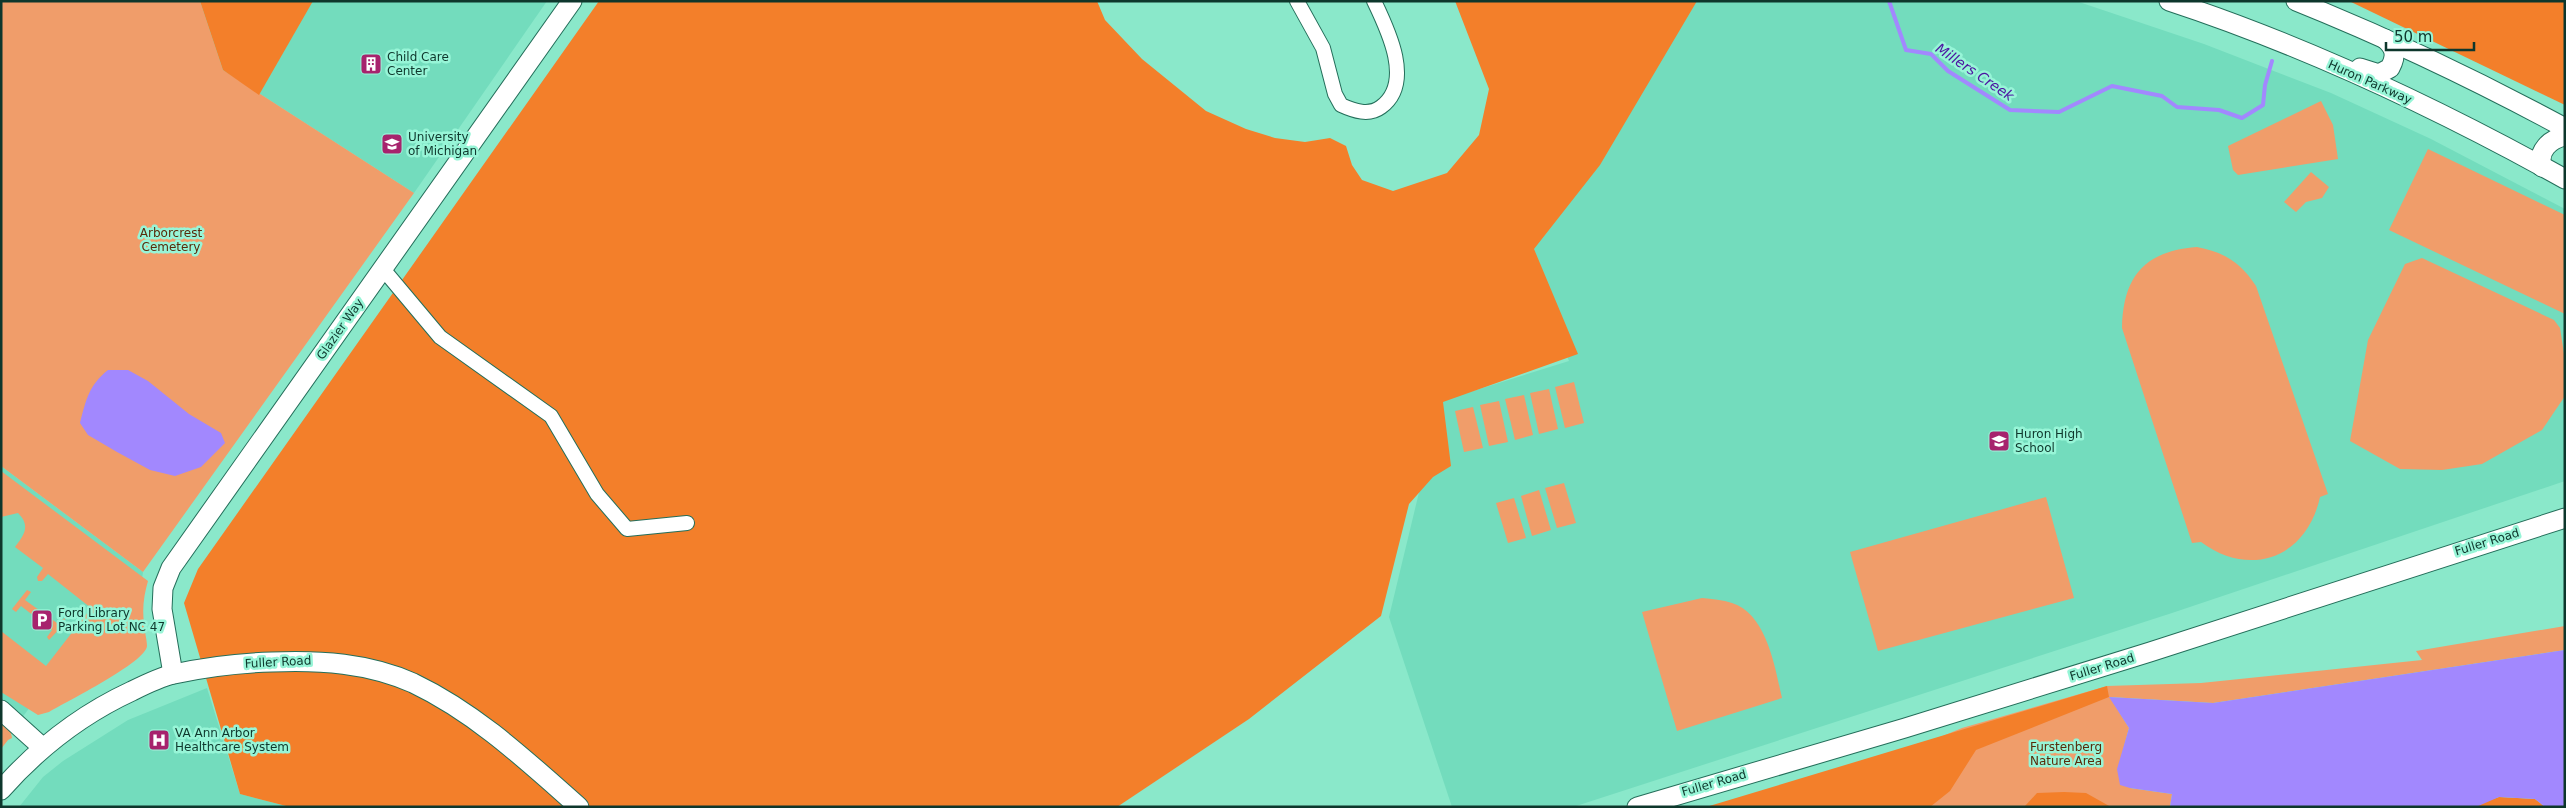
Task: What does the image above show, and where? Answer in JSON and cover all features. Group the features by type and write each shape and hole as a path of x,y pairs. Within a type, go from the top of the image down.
{"main road":[{"name":"Glazier Way","path":"173,674 162,609 163,588 171,568 572,1"},
{"name":"Huron Parkway","path":"2169,1 2302,52 2411,100 2565,179"},
{"path":"2296,1 2385,39 2493,90 2565,128"},
{"path":"2302,52 2321,51 2379,74 2390,68 2395,52 2393,46 2385,39"},
{"path":"2542,167 2541,154 2545,147 2552,141 2565,136"},
{"name":"Fuller Road","path":"1637,807 1905,728 2122,661 2565,518"},
{"name":"Fuller Road","path":"1,790 42,747 73,723 108,702 173,674 242,664 314,660 365,667 411,682 446,700 478,722 579,807"},
{"path":"1,710 42,747"}],"street":[{"path":"1297,1 1323,48 1335,94 1341,105 1364,112 1378,109 1389,101 1395,92 1398,80 1390,42 1374,1"},
{"path":"383,269 440,337 551,416 598,494 627,529 687,523"}],"shaded area":[{"name":"University of Michigan","path":"200,1 547,1 414,193 223,70"},
{"path":"200,1 313,1 259,95 223,70"},
{"path":"599,1 1097,1 1105,20 1142,59 1206,111 1246,129 1275,138 1305,142 1330,138 1346,146 1352,165 1362,180 1393,191 1447,173 1479,135 1489,89 1455,1 1697,1 1600,165 1534,249 1578,354 1443,402 1451,466 1433,477 1409,504 1381,616 1249,719 1117,807 290,807 240,794 184,603 198,569"},
{"name":"Huron High School","path":"1667,1 2076,1 2204,44 2331,93 2431,139 2565,209 2565,481 2172,613 1573,807 1452,807 1389,617 1441,401 1569,361 1527,248"},
{"path":"2349,1 2565,1 2565,105"},
{"path":"108,370 128,370 148,381 189,414 221,433 225,443 201,467 175,476 150,470 88,435 80,423 84,407 92,387"},
{"path":"1,466 143,572 140,593 30,707 1,746"},
{"path":"2565,650 2565,807 2545,807 2535,799 2499,797 2476,807 2170,807 2172,794 2120,785 2117,769 2129,728 2109,697 2213,703"},
{"path":"2107,686 2109,697 1976,750 1950,791 1930,807 1706,807"},
{"name":"VA Ann Arbor Healthcare System","path":"207,688 240,794 290,807 19,807 43,777 63,761 128,720"},
{"path":"2037,793 2086,793 2111,807 2024,807"},
{"path":"2499,797 2535,799 2545,807 2469,807"}],"green space":[{"name":"Arborcrest Cemetery","path":"1,1 200,1 223,70 414,193 143,572 1,466"},
{"path":"2321,101 2333,125 2338,159 2238,175 2233,170 2228,146"},
{"path":"2428,149 2565,215 2565,314 2389,230"},
{"path":"2311,172 2329,187 2322,198 2306,202 2296,212 2284,202"},
{"path":"2197,247 2224,255 2238,265 2256,286 2328,494 2320,497 2313,518 2303,535 2290,547 2274,556 2257,560 2239,559 2220,553 2201,542 2192,543 2122,328 2123,310 2127,294 2132,281 2140,270 2163,254 2179,249"},
{"path":"2422,258 2554,320 2560,328 2565,360 2565,396 2542,430 2482,464 2442,470 2400,469 2350,441 2368,340 2405,264"},
{"path":"1574,382 1584,423 1565,428 1555,387"},
{"path":"1549,389 1558,429 1539,434 1530,393"},
{"path":"1524,395 1533,435 1515,440 1505,399"},
{"path":"1499,401 1508,442 1489,446 1480,405"},
{"path":"1473,407 1483,448 1464,452 1455,411"},
{"path":"1,471 148,581 144,596 143,612 147,646 143,653 134,662 104,681 49,712 38,715 1,692 1,631 46,666 91,608 48,574 42,581 38,581 37,577 43,568 15,547 25,530 25,526 18,513 1,517"},
{"path":"1564,483 1576,523 1557,528 1545,488"},
{"path":"1539,490 1551,530 1532,536 1521,496"},
{"path":"2046,497 2074,598 1878,651 1850,552"},
{"path":"1514,498 1526,538 1508,543 1496,503"},
{"path":"27,590 31,592 25,600 57,623 65,618 64,624 49,640 47,637 52,630 21,606 16,612 12,609"},
{"path":"1702,598 1732,603 1744,609 1754,618 1768,643 1782,698 1677,731 1642,612"},
{"name":"Furstenberg Nature Area","path":"2565,626 2565,650 2213,703 2110,697 2129,728 2118,769 2130,788 2172,794 2170,807 1891,807 1938,738 1962,728 2107,686 2201,683 2422,660 2416,651"},
{"path":"1,721 10,728 12,738 1,749"}],"waterway":[{"name":"Millers Creek","path":"1889,1 1906,50 1931,54 1948,71 2010,110 2059,112 2112,86 2162,96 2177,107 2219,110 2242,118 2263,105 2265,85 2272,61"}],"place":[{"name":"Child Care Center","path":"371,64"},
{"name":"University of Michigan","path":"392,144"},
{"name":"Huron High School","path":"1999,441"},
{"name":"Ford Library Parking Lot NC 47","path":"42,620"},
{"name":"VA Ann Arbor Healthcare System","path":"159,740"}]}
